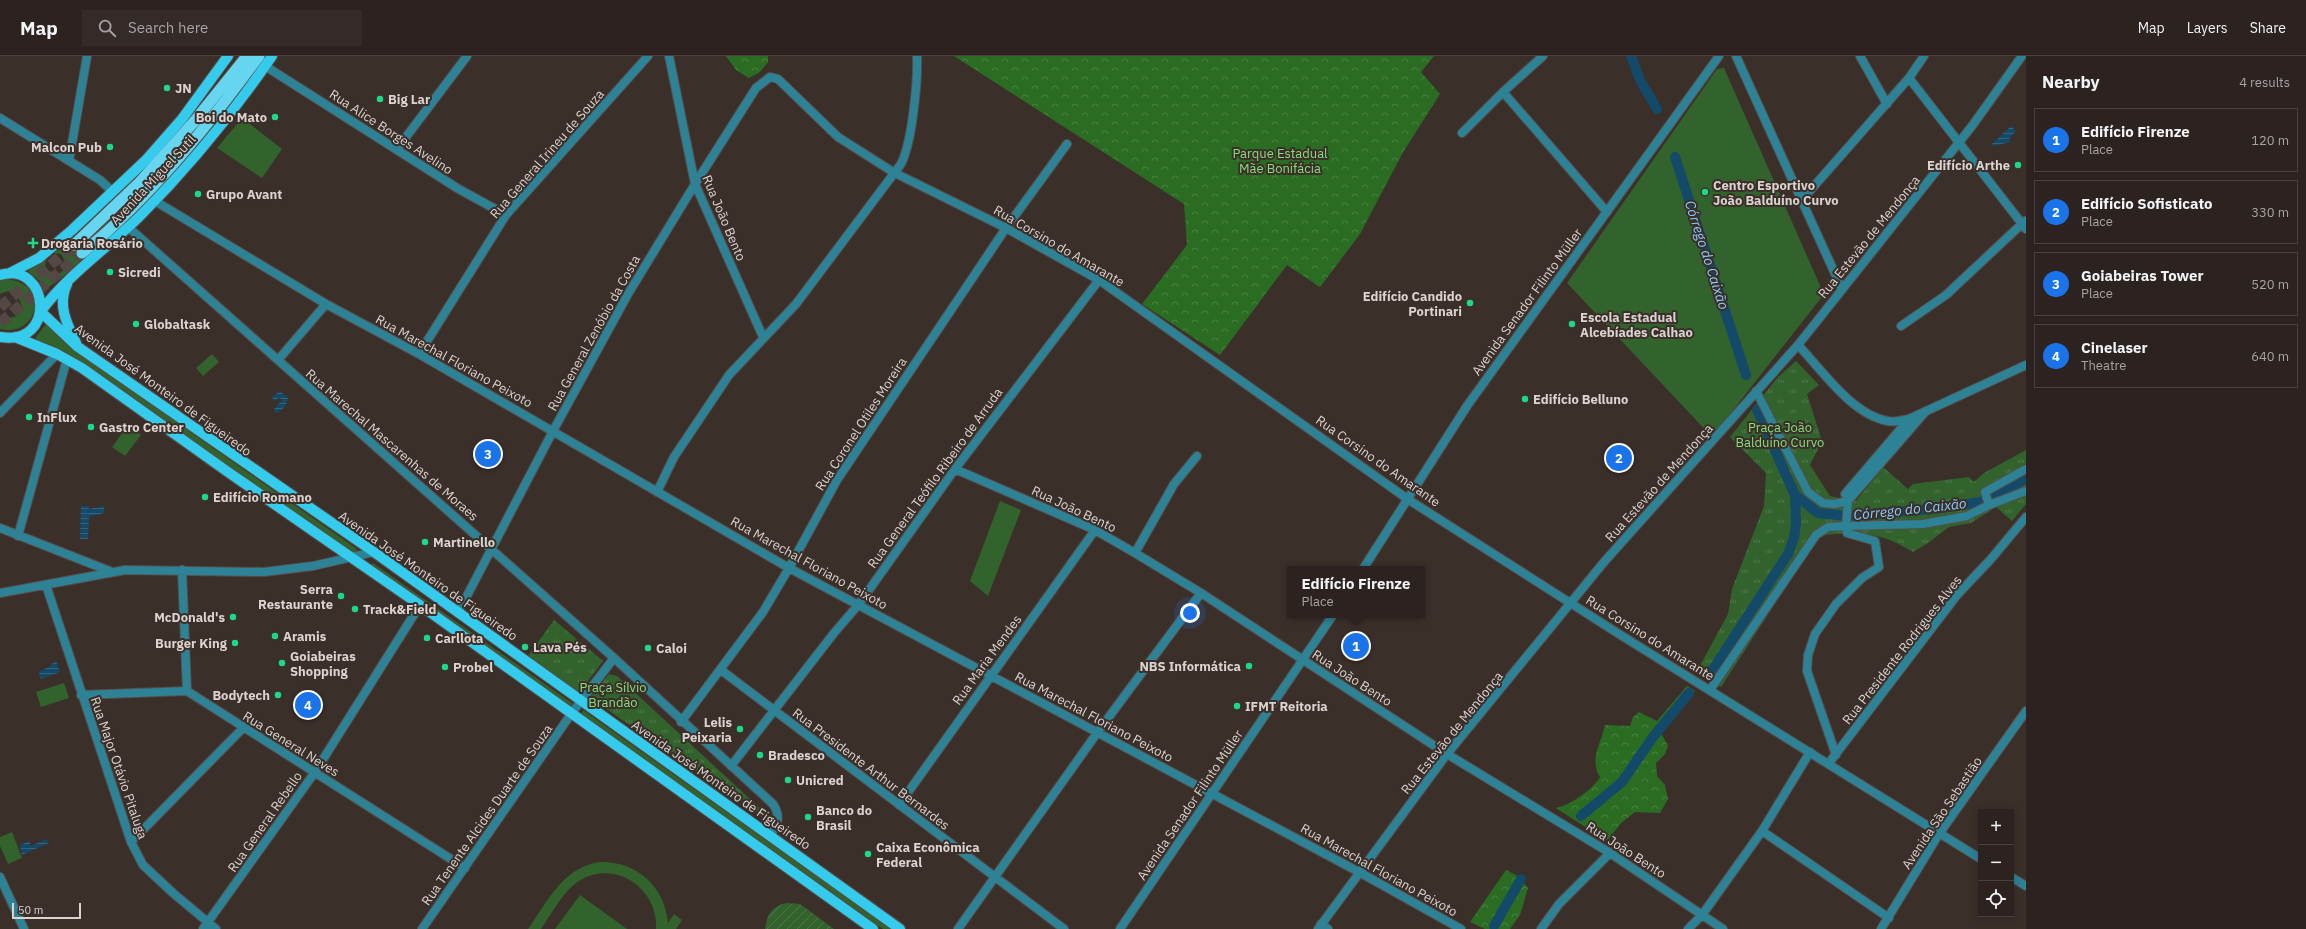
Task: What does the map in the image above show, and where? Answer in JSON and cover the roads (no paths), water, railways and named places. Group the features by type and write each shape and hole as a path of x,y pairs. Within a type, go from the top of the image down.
{"highway":[{"path":"74,245 150,172 193,123 247,56"},
{"path":"82,253 120,220 166,172 262,61"}],"main road":[{"name":"Avenida Miguel Sutil","path":"5,274 39,258 113,192 165,139 228,56"},
{"name":"Avenida Miguel Sutil","path":"6,338 29,331 35,325 41,312 70,279 155,201 209,140 262,61 272,56"},
{"path":"5,274 23,277 34,285 40,298 41,312"},
{"path":"70,279 64,291 64,315 78,347"},
{"name":"Avenida José Monteiro de Figueiredo","path":"41,312 78,347 374,552 580,702 770,835 900,929"},
{"path":"6,338 57,354 67,359 420,605 873,929"}],"street":[{"path":"69,161 87,56"},
{"path":"397,150 467,56"},
{"name":"Rua General Irineu de Souza","path":"419,354 506,215 648,56"},
{"name":"Rua João Bento","path":"669,56 695,184 763,337"},
{"path":"657,492 674,457 729,375 763,337 796,304 893,172 901,164 906,152 917,83 917,56"},
{"path":"1462,133 1503,92 1543,56"},
{"name":"Avenida Senador Filinto Müller","path":"1365,566 1409,500 1467,406 1719,56"},
{"path":"1736,56 1842,289"},
{"path":"1860,56 1887,104"},
{"path":"1802,201 1909,78 1924,56"},
{"name":"Rua Estevão de Mendonça","path":"1322,927 1360,872 1447,754 1604,562 1798,344 1959,143 2022,56"},
{"name":"Rua Alice Borges Avelino","path":"262,61 456,188 506,215"},
{"name":"Rua General Zenóbio da Costa","path":"458,613 553,431 628,294 756,88 770,77"},
{"name":"Rua Corsino do Amarante","path":"770,77 778,79 819,121 838,137 893,172 1006,228 1099,280 1409,500 1978,857"},
{"path":"1901,326 1946,295 2025,224 1959,143 1909,78"},
{"path":"1503,92 1607,212"},
{"path":"0,118 103,183 113,192"},
{"name":"Rua Coronel Otiles Moreira","path":"681,722 763,612 790,568 837,480 1006,228 1067,144"},
{"name":"Rua Marechal Floriano Peixoto","path":"155,201 326,304 419,354 790,568 1360,872 1461,929"},
{"name":"Rua Marechal Mascarenhas de Moraes","path":"128,227 614,658 681,722 732,766 776,808 778,821 770,835"},
{"name":"Rua General Teófilo Ribeiro de Arruda","path":"732,766 776,711 834,633 859,604 955,469 1099,280"},
{"path":"278,360 326,304"},
{"path":"1798,344 1849,400 1869,416 1889,422 1909,419 2026,365"},
{"path":"0,413 57,354"},
{"path":"18,536 67,359"},
{"path":"1756,391 1808,492 1824,503 1834,504 1847,498 1927,410"},
{"path":"1836,755 1807,671 1808,655 1815,634 1836,604 1862,578 1878,567 1875,541 1847,533 1847,498 1909,419"},
{"path":"1135,553 1174,484 1197,456"},
{"name":"Rua João Bento","path":"955,469 1095,530 1135,553 1201,593 1447,754 1610,852 1723,929"},
{"path":"1989,505 1985,492 2026,469"},
{"path":"1710,690 1816,535 1828,527 1846,523 1923,524 1967,516 1989,505 2026,491"},
{"name":"Rua Presidente Rodrigues Alves","path":"1829,763 1957,596 1991,559 2026,517"},
{"path":"0,528 112,572"},
{"name":"Rua Maria Mendes","path":"898,805 1095,530"},
{"path":"0,593 112,572 141,569 264,572 313,566 374,552"},
{"path":"81,695 187,691 182,570"},
{"name":"Rua Major Otávio Pitaluga","path":"46,585 81,695 131,842 143,865 206,926 216,929"},
{"path":"958,929 1097,733 1201,593"},
{"name":"Rua General Rebello","path":"206,926 314,772 420,605"},
{"name":"Avenida Senador Filinto Müller","path":"1120,929 1331,618"},
{"name":"Rua Tenente Alcides Duarte de Souza","path":"422,929 571,714 614,658"},
{"name":"Rua Presidente Arthur Bernardes","path":"721,670 1064,929"},
{"name":"Rua General Neves","path":"187,691 465,868"},
{"name":"Avenida São Sebastião","path":"1880,929 1889,918 1939,834 2026,711"},
{"path":"131,842 243,728"},
{"path":"1688,929 1702,915 1762,831 1810,752"},
{"path":"1762,831 1889,918"},
{"path":"1541,929 1559,904 1610,852"},
{"path":"0,876 24,929"},
{"path":"2014,879 2026,886"}],"water":[{"path":"2011,126 2016,131 2009,139 2011,142 1993,146 1992,144"},
{"path":"280,391 288,398 284,407 276,413 274,409 282,400 279,398 274,401 272,397"},
{"path":"81,506 89,506 89,509 104,506 104,513 89,517 88,539 80,539"},
{"path":"56,660 60,672 41,679 39,672 50,666"},
{"path":"47,839 49,843 22,855 20,845 29,841 31,846"}],"waterway":[{"name":"Córrego do Caixão","path":"1631,56 1640,80 1657,109"},
{"name":"Córrego do Caixão","path":"1675,157 1746,375"},
{"name":"Córrego do Caixão","path":"1710,674 1788,554 1794,538 1796,524 1795,495 1757,410"},
{"name":"Córrego do Caixão","path":"1795,495 1818,513 1849,516 1932,509 1981,502 1999,495 2026,478"},
{"name":"Córrego do Caixão","path":"1581,816 1622,782 1653,737 1689,693"},
{"name":"Córrego do Caixão","path":"1494,926 1521,879"}],"tunnel":[{"path":"0,307 74,245"},
{"path":"0,323 82,253"}],"place":[{"name":"JN","path":"167,88"},
{"name":"Big Lar","path":"380,99"},
{"name":"Boi do Mato","path":"275,117"},
{"name":"Malcon Pub","path":"110,147"},
{"name":"Edifício Arthe","path":"2018,165"},
{"name":"Centro Esportivo João Balduíno Curvo","path":"1705,192"},
{"name":"Grupo Avant","path":"198,194"},
{"name":"Drogaria Rosário","path":"33,243"},
{"name":"Sicredi","path":"110,272"},
{"name":"Edifício Candido Portinari","path":"1470,303"},
{"name":"Globaltask","path":"136,324"},
{"name":"Escola Estadual Alcebíades Calhao","path":"1572,324"},
{"name":"Edifício Belluno","path":"1525,399"},
{"name":"InFlux","path":"29,417"},
{"name":"Gastro Center","path":"91,427"},
{"name":"Goiabeiras Tower","path":"488,454"},
{"name":"Edifício Sofisticato","path":"1619,458"},
{"name":"Edifício Romano","path":"205,497"},
{"name":"Martinello","path":"425,542"},
{"name":"Serra Restaurante","path":"341,596"},
{"name":"Track&Field","path":"355,609"},
{"name":"McDonald's","path":"233,617"},
{"name":"Aramis","path":"275,636"},
{"name":"Carllota","path":"427,638"},
{"name":"Burger King","path":"235,643"},
{"name":"Edifício Firenze","path":"1356,646"},
{"name":"Lava Pés","path":"525,647"},
{"name":"Caloi","path":"648,648"},
{"name":"Goiabeiras Shopping","path":"282,663"},
{"name":"NBS Informática","path":"1249,666"},
{"name":"Probel","path":"445,667"},
{"name":"Bodytech","path":"278,695"},
{"name":"Cinelaser","path":"308,705"},
{"name":"IFMT Reitoria","path":"1237,706"},
{"name":"Lelis Peixaria","path":"740,729"},
{"name":"Bradesco","path":"760,755"},
{"name":"Unicred","path":"788,780"},
{"name":"Banco do Brasil","path":"808,817"},
{"name":"Caixa Econômica Federal","path":"868,854"}],"park label":[{"name":"Parque Estadual Mãe Bonifácia","path":"1280,160"},
{"name":"Praça João Balduíno Curvo","path":"1780,434"},
{"name":"Praça Sílvio Brandão","path":"613,694"}]}
